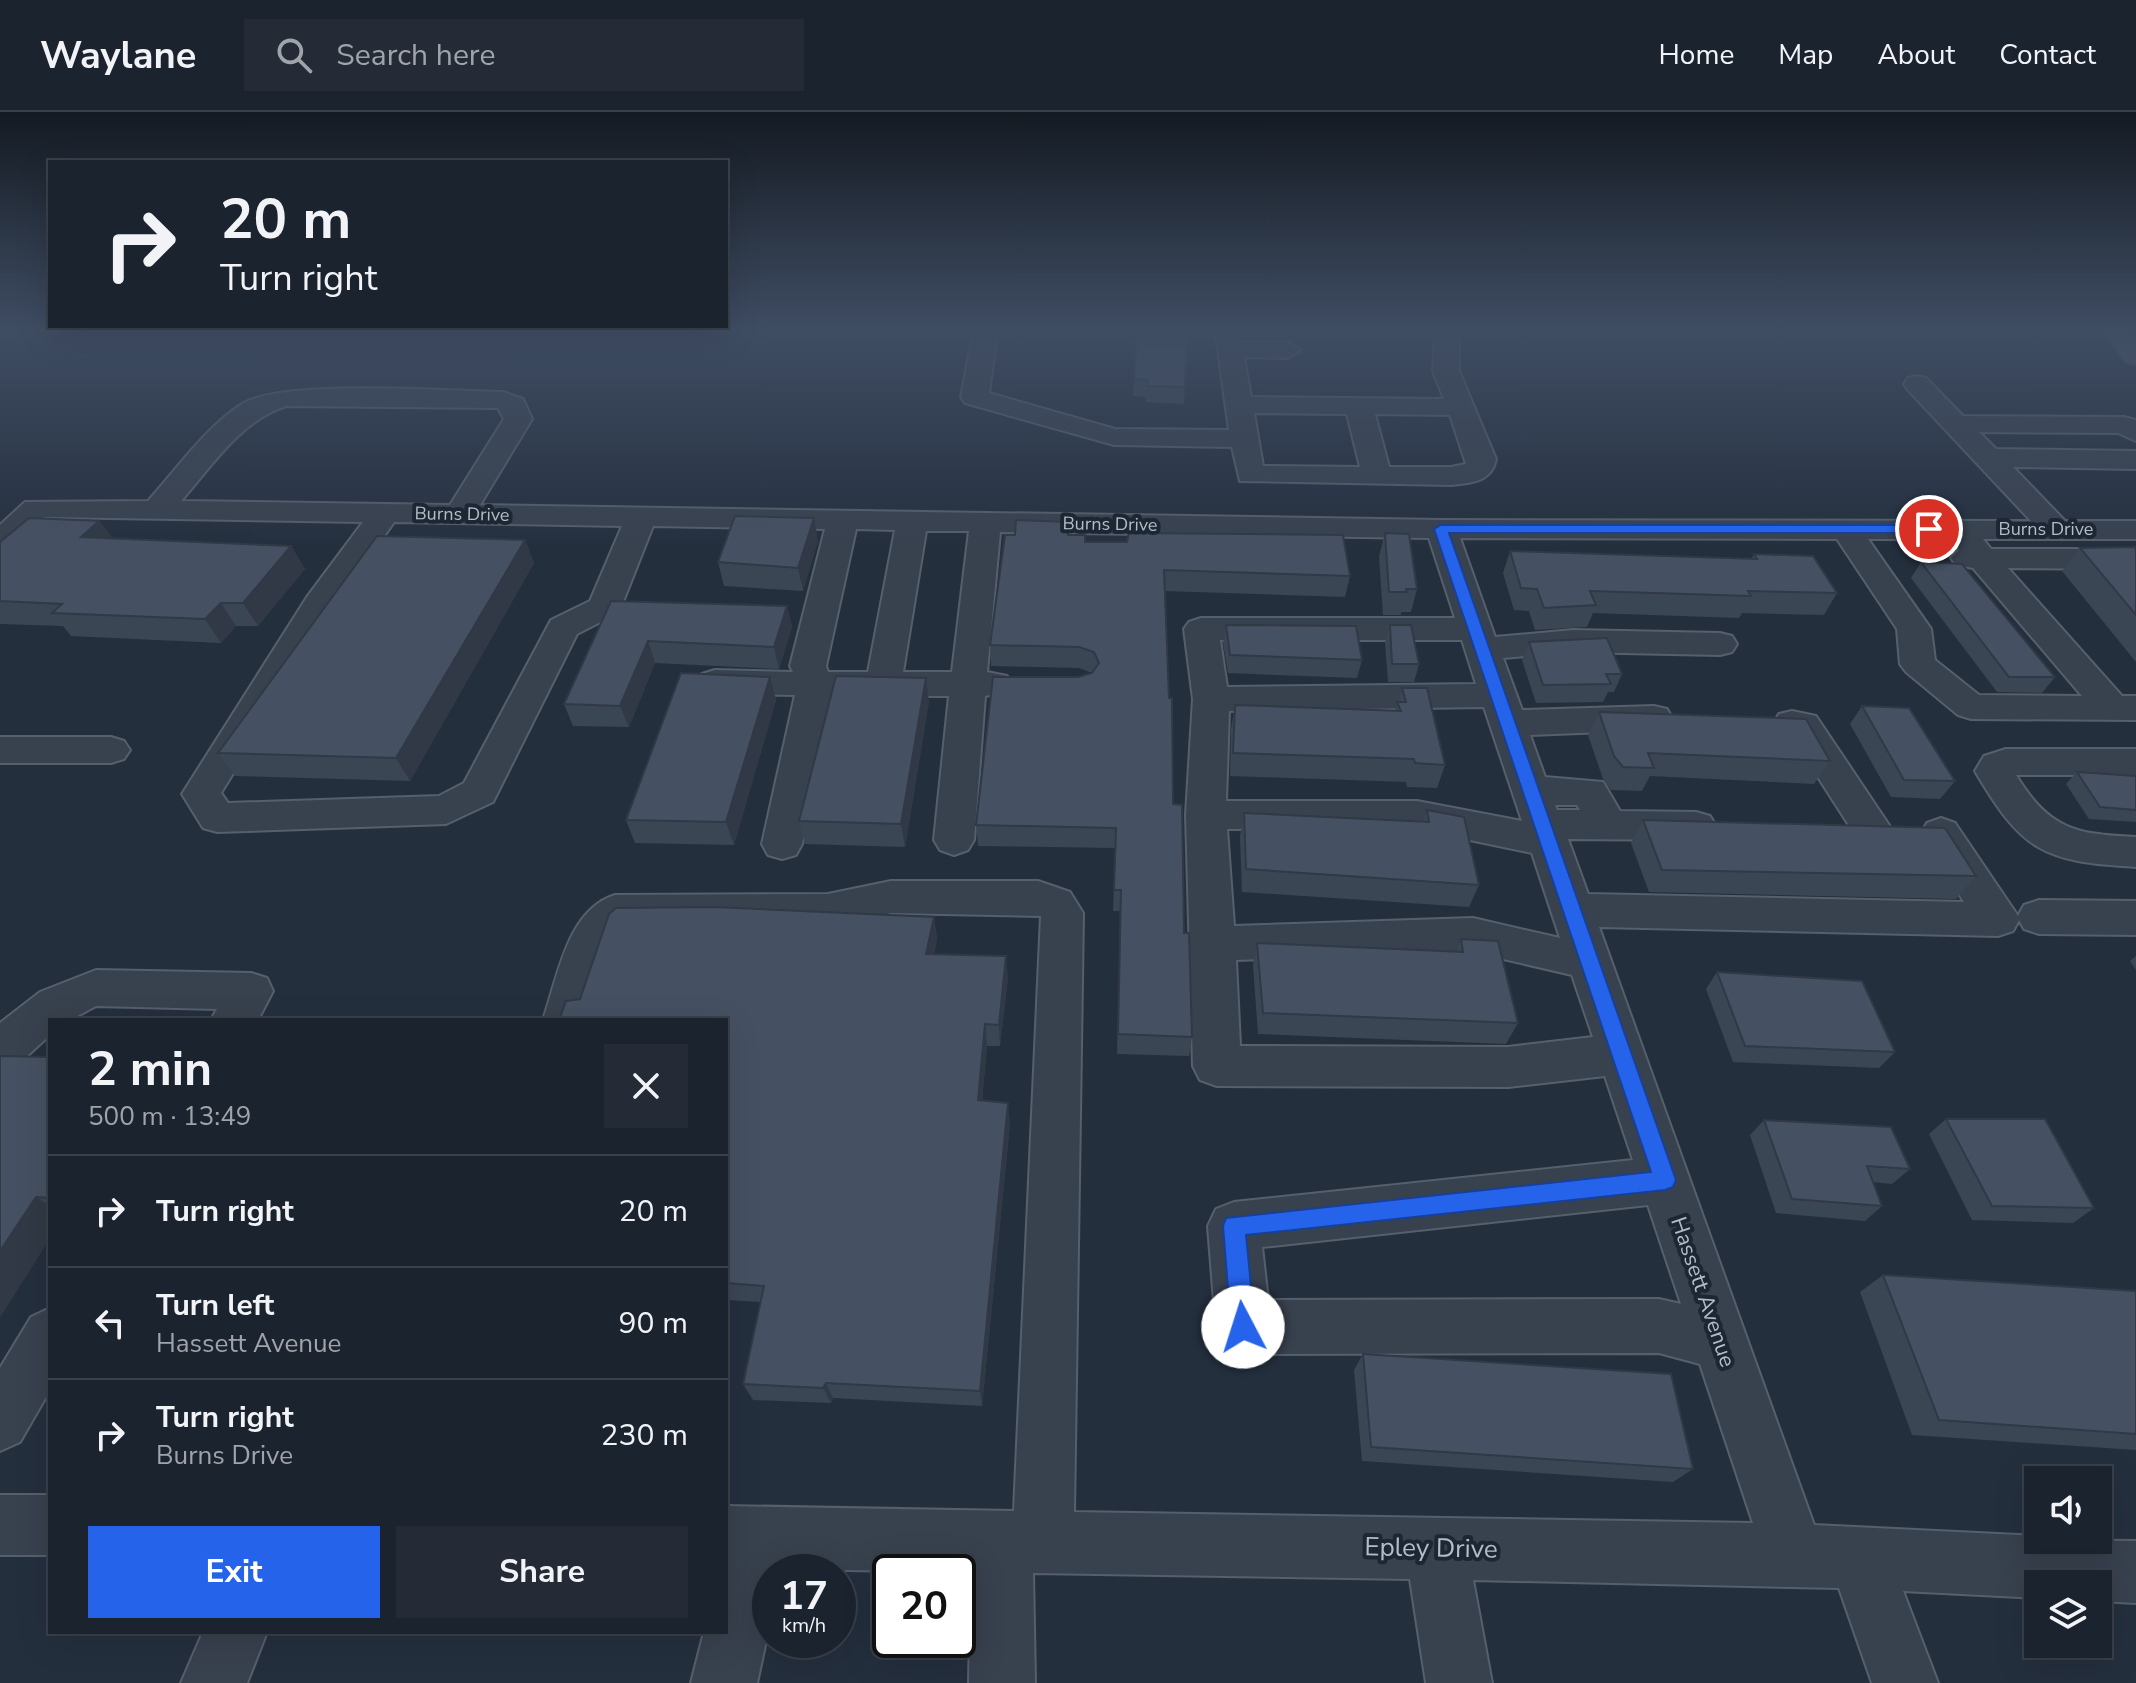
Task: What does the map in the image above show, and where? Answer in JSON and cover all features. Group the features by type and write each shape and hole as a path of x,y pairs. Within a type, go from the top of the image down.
{"street":[{"path":"156,510 237,421 267,402"},
{"path":"460,514 518,419 513,405 508,402"},
{"path":"993,402 1114,437 1244,439"},
{"path":"1250,475 1469,474 1480,468 1482,459 1458,402"},
{"path":"1934,402 2056,529"},
{"path":"1258,526 1239,405 1460,407"},
{"path":"1359,406 1377,476"},
{"path":"1955,424 2124,425 2136,433"},
{"path":"1988,458 2136,460"},
{"path":"2016,488 2056,488"},
{"name":"Burns Drive","path":"0,542 36,508 1441,529 1856,543 1957,529 2056,529 2129,536"},
{"path":"385,513 324,597 201,794 217,818 446,810 479,792 563,627 604,607 641,517"},
{"path":"782,844 815,684 808,666 843,520"},
{"path":"884,683 912,521"},
{"path":"954,840 985,522"},
{"name":"Hassett Avenue","path":"1441,529 1794,1555"},
{"path":"1957,529 2124,708"},
{"path":"1856,543 1983,558 2136,559"},
{"path":"1856,543 1914,629 1918,664 1971,707 2124,708"},
{"path":"1621,1054 1508,1067 1217,1066 1206,815 1211,699 1201,629 1720,644"},
{"path":"682,681 1031,684"},
{"path":"1211,699 1685,718"},
{"path":"1761,719 1803,725 1871,828"},
{"path":"0,750 111,750"},
{"path":"2136,762 2006,762 1994,771 2029,825 2046,838 2069,847 2136,852"},
{"path":"1206,815 1417,815 1540,818 1617,825 1733,826"},
{"path":"1572,910 1998,919 1943,834 1927,829 1825,827"},
{"path":"567,1018 598,926 615,911 828,910 891,897 1038,897 1052,900 1059,906 1062,913 1023,1542 1002,1683"},
{"path":"2039,917 2136,918"},
{"path":"1214,944 1473,935 1590,962"},
{"path":"0,1052 53,1007 76,993 96,988 251,991 235,1018"},
{"path":"1665,1180 1234,1226 1243,1327 1659,1326 1720,1341"},
{"path":"3,1412 48,1339"},
{"path":"0,1525 48,1525"},
{"path":"724,1683 742,1537"},
{"name":"Epley Drive","path":"742,1537 1794,1555 2136,1572"},
{"path":"1436,1548 1459,1683"},
{"path":"1859,1558 1905,1683"},
{"path":"214,1683 234,1634"}],"building":[{"path":"735,516 814,518 798,568 718,562"},
{"path":"29,518 99,521 81,537 291,546 243,603 221,603 205,619 52,613 62,604 0,601 0,542"},
{"path":"1016,520 1068,522 1068,535 1085,535 1085,542 1127,542 1129,533 1343,535 1350,576 1164,570 1169,698 1172,698 1173,804 1182,805 1184,933 1189,933 1192,1037 1118,1034 1121,890 1114,890 1116,828 976,825 993,677 1078,677 1092,673 1099,663 1094,652 1079,647 990,645 1005,535 1015,535"},
{"path":"1385,533 1409,534 1417,589 1389,592"},
{"path":"377,536 525,540 396,758 218,753"},
{"path":"2136,547 2136,615 2080,548"},
{"path":"1510,551 1757,559 1754,554 1813,556 1837,593 1748,591 1751,596 1590,591 1596,605 1544,608 1537,589 1521,588"},
{"path":"1921,562 1962,564 2055,677 2009,677"},
{"path":"611,601 787,606 774,647 648,641 620,706 564,704"},
{"path":"1226,625 1356,626 1362,660 1230,655"},
{"path":"1390,625 1411,625 1419,664 1392,664"},
{"path":"1607,638 1622,674 1606,674 1611,684 1543,685 1529,642"},
{"path":"681,673 770,677 726,822 626,820"},
{"path":"836,676 926,678 901,824 799,821"},
{"path":"1402,688 1427,688 1445,765 1415,763 1414,759 1233,753 1235,705 1401,711 1397,702 1406,702"},
{"path":"1862,706 1909,708 1955,781 1904,780"},
{"path":"1599,712 1806,719 1830,761 1648,753 1654,768 1623,767 1614,756"},
{"path":"2077,772 2136,776 2136,810 2100,807"},
{"path":"1427,810 1464,817 1479,885 1246,869 1244,813 1429,822"},
{"path":"1643,820 1945,828 1976,876 1662,870"},
{"path":"714,907 934,917 926,954 1006,956 999,1025 985,1024 978,1100 1008,1103 980,1391 826,1383 823,1388 743,1384 764,1286 728,1283 728,1018 560,1018 566,1001 580,999 609,914 616,908"},
{"path":"1461,939 1498,941 1518,1023 1263,1013 1257,943 1463,952"},
{"path":"1717,972 1862,981 1895,1052 1745,1046"},
{"path":"0,1056 48,1057 48,1198 36,1197 0,1251"},
{"path":"1946,1119 2045,1119 2094,1208 1992,1206"},
{"path":"1764,1120 1891,1127 1910,1169 1867,1166 1882,1206 1792,1199"},
{"path":"1883,1275 2136,1291 2136,1434 1939,1420"},
{"path":"1363,1354 1671,1374 1693,1469 1371,1447"}],"route":[{"path":"1243,1327 1234,1226 1665,1180 1441,529 1929,529"}]}
